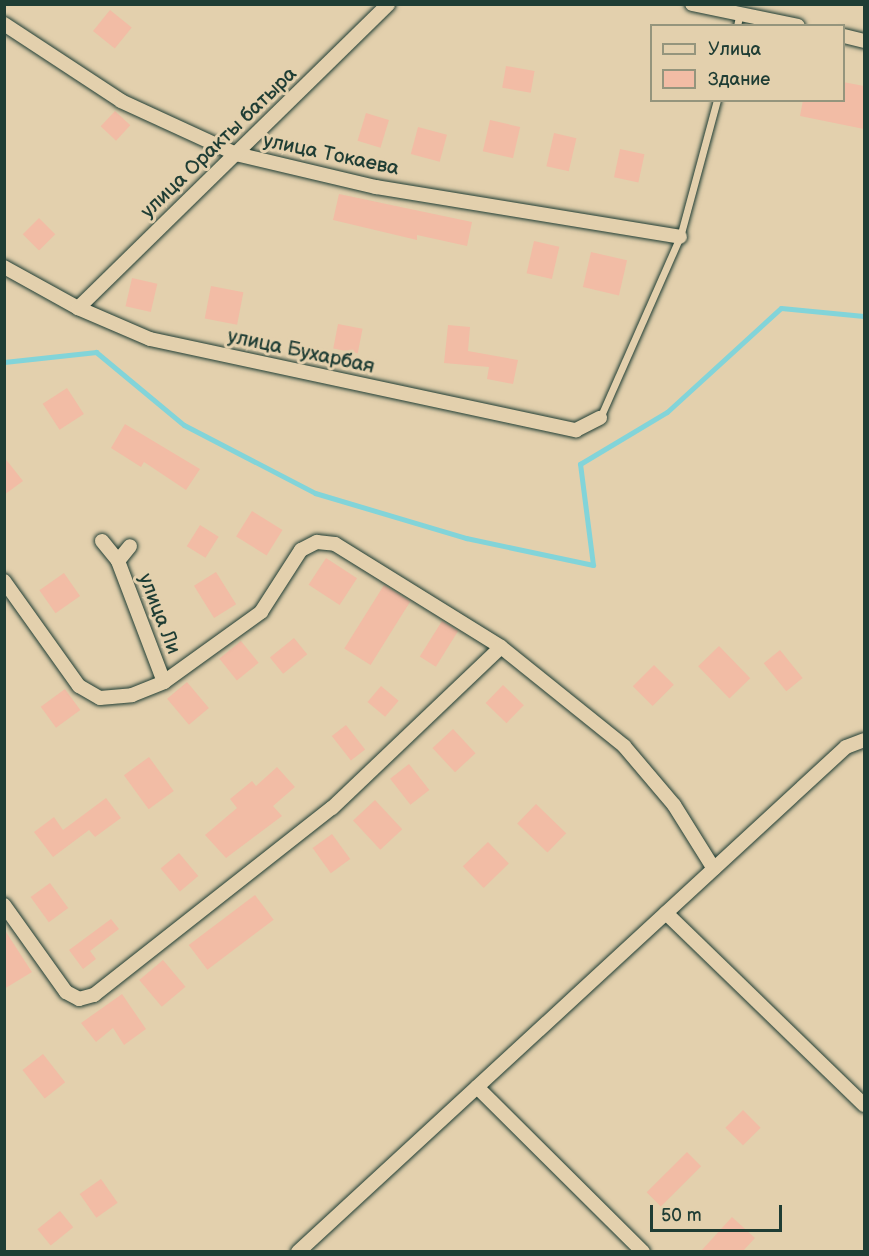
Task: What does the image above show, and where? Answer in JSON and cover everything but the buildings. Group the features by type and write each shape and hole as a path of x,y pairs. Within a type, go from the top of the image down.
{"street":[{"name":"улица Оракты батыра","path":"78,308 388,4"},
{"path":"692,4 738,19 781,24"},
{"name":"улица Токаева","path":"4,24 121,101 236,154 376,187 680,237"},
{"path":"845,36 864,41"},
{"name":"улица Бухарбая","path":"4,267 78,308 150,339 576,430 600,418"},
{"name":"улица Ли","path":"102,541 118,561 164,682"},
{"path":"4,581 79,686 100,698 132,695 164,682 261,612 301,550 317,542 335,544 501,647 624,746 669,798 714,868"},
{"name":"улица Ли","path":"118,561 130,546"},
{"path":"4,905 66,992 80,999 94,994 332,808 501,647"},
{"path":"298,1251 846,747 864,740"},
{"path":"666,913 864,1105"},
{"path":"477,1087 643,1251"}],"lane":[{"path":"600,418 680,237 716,102"}],"waterway":[{"path":"4,362 96,352 184,425 315,493 466,538 593,565 580,464 667,412 781,308 864,316"}]}
